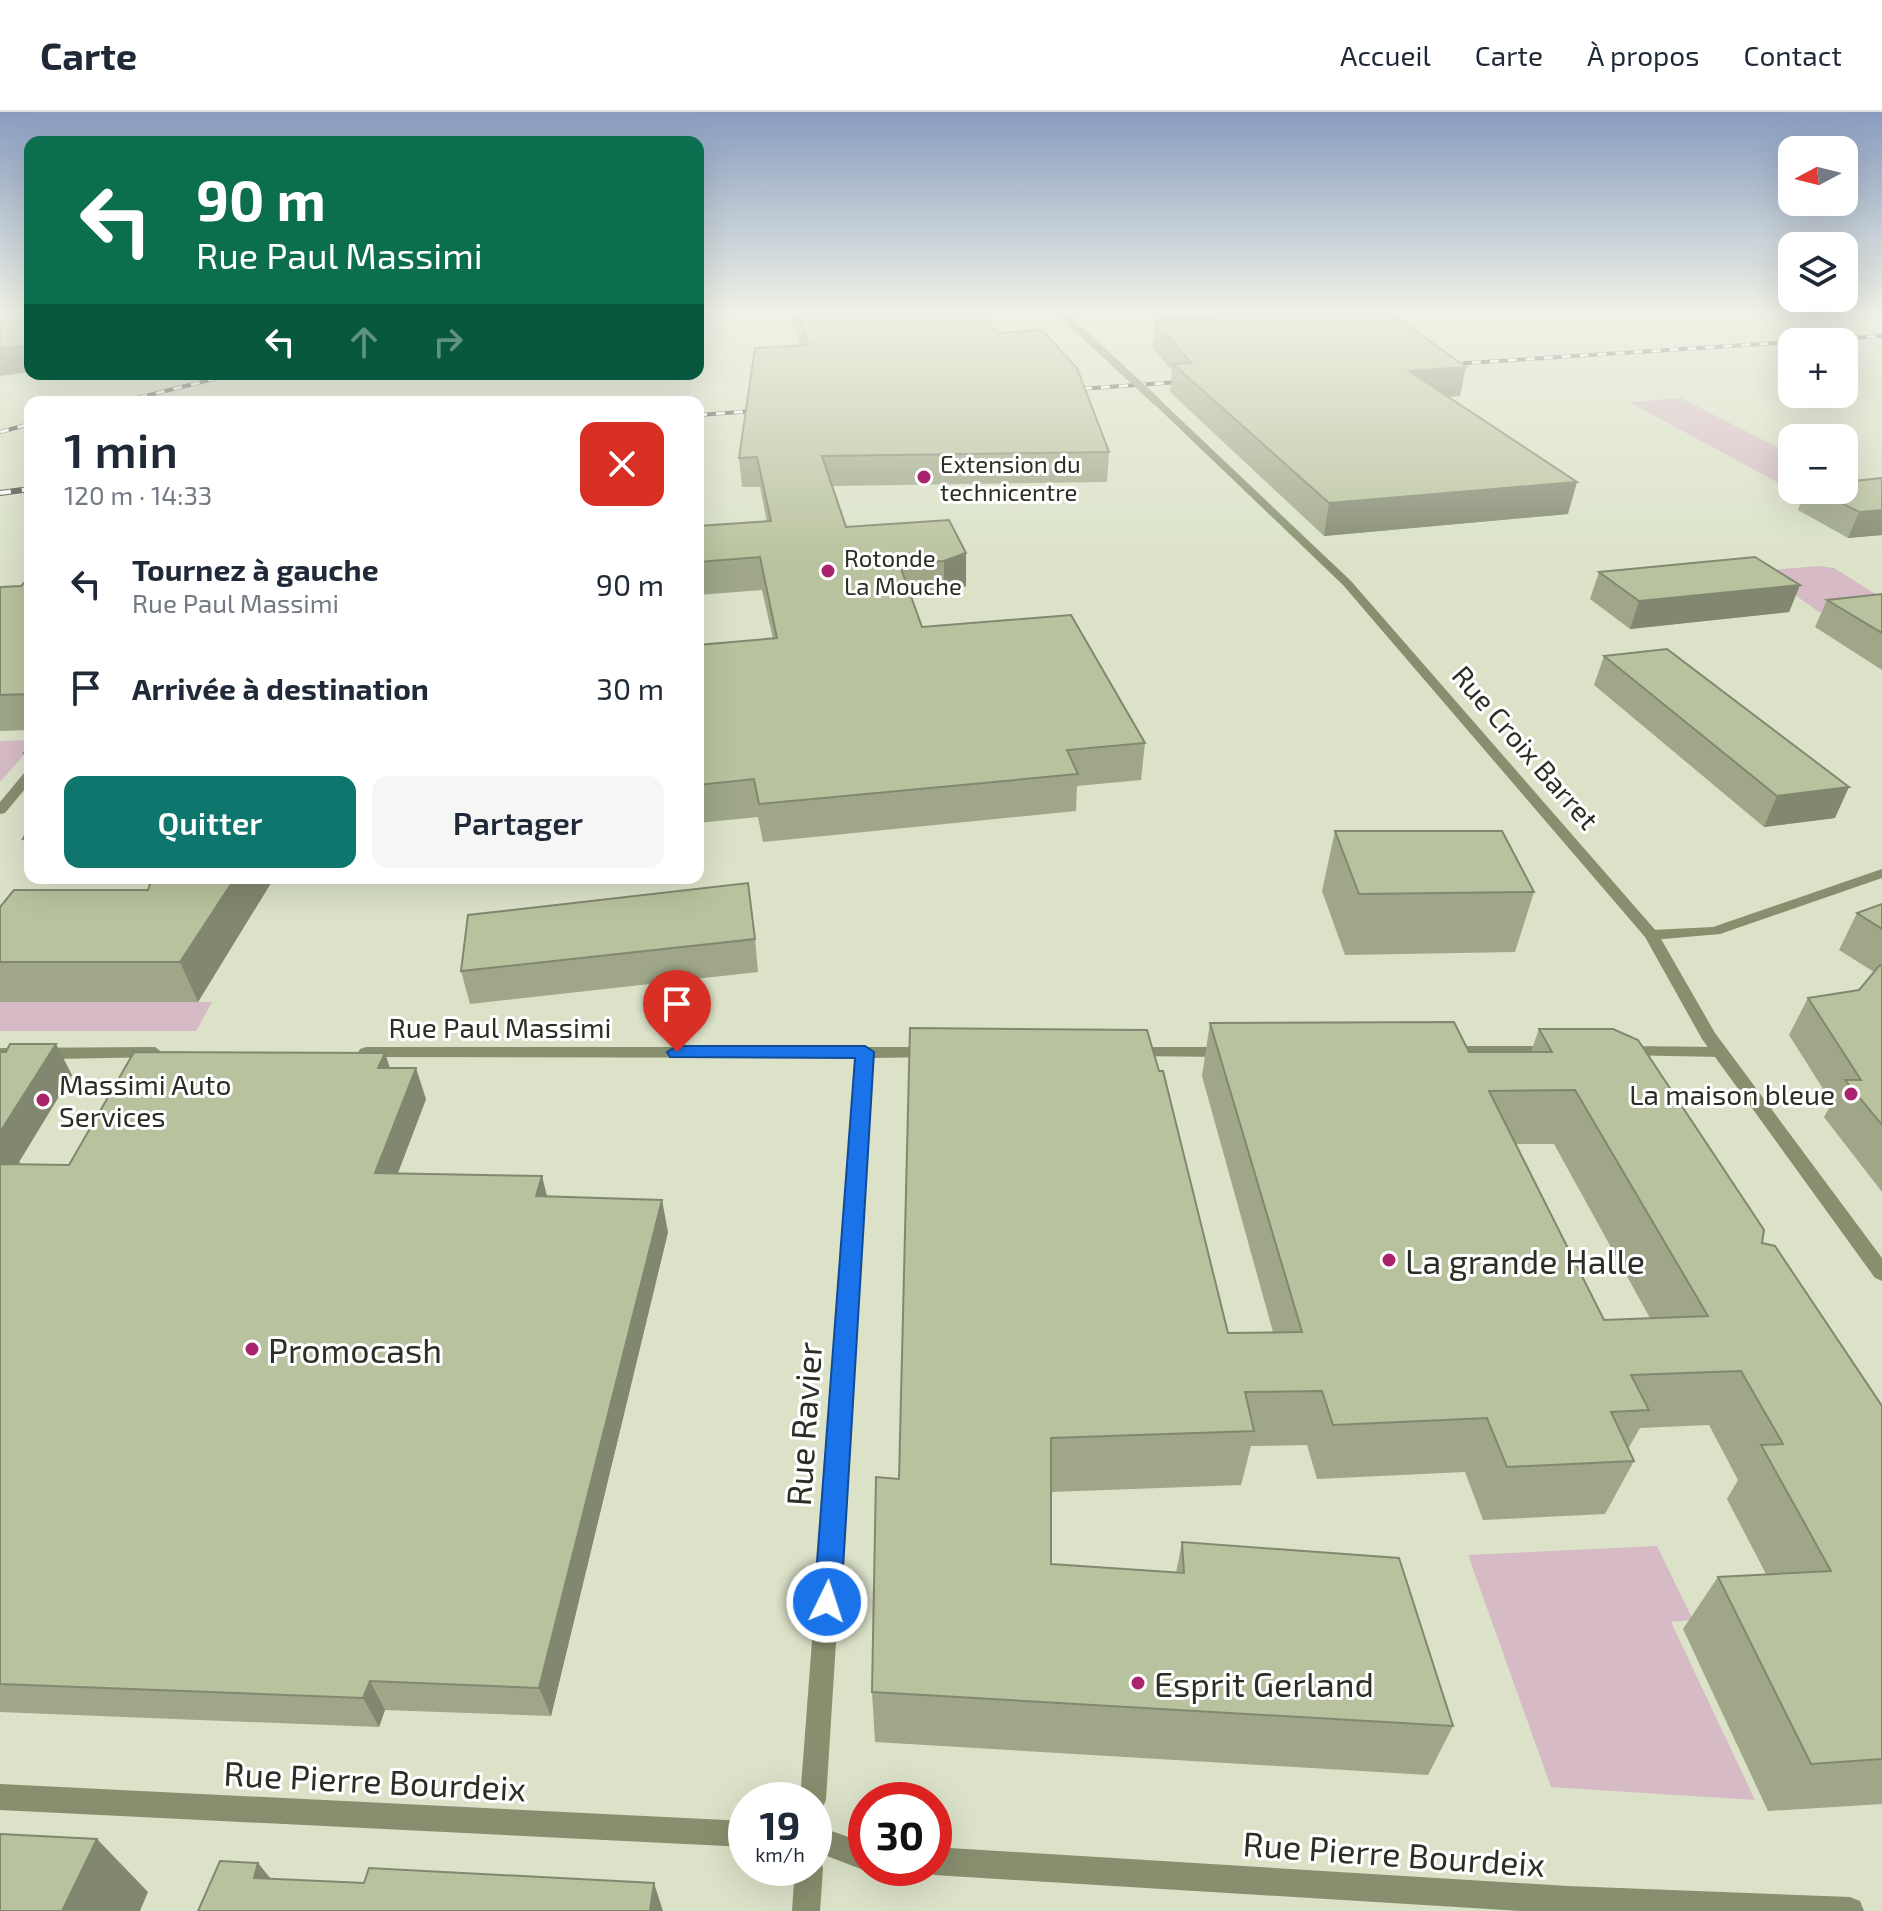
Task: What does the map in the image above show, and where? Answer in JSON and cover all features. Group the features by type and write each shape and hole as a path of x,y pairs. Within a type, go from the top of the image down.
{"street":[{"name":"Rue Croix Barret","path":"1152,397 1347,583 1652,935 1721,1052 1882,1273"},
{"path":"0,810 24,782"},
{"path":"1652,935 1715,931 1882,873"},
{"path":"1431,1051 1567,1051"},
{"path":"1613,1051 1721,1052"},
{"name":"Rue Ravier","path":"814,1782 865,1052"},
{"name":"Rue Paul Massimi","path":"348,1053 943,1052"},
{"path":"1117,1052 1243,1052"},
{"path":"0,1054 175,1053"},
{"name":"Rue Pierre Bourdeix","path":"0,1797 728,1833"},
{"name":"Rue Pierre Bourdeix","path":"952,1862 1568,1900 1850,1911"},
{"path":"806,1911 808,1886"}],"shaded area":[{"path":"1681,398 1778,448 1778,483 1629,402"},
{"path":"1818,566 1834,568 1882,598 1882,606 1819,612 1761,571"},
{"path":"24,740 24,755 0,782 0,741"},
{"path":"0,1002 212,1002 196,1031 0,1031"},
{"path":"1657,1546 1693,1620 1671,1622 1755,1800 1551,1787 1468,1555"}],"building":[{"path":"748,397 1088,397 1109,452 822,456 846,527 949,520 966,553 944,561 899,563 922,627 1071,615 1145,743 1067,750 1078,774 759,804 754,779 704,784 704,644 777,638 760,557 704,562 704,526 771,521 757,457 739,458"},
{"path":"1210,397 1448,397 1577,482 1329,503"},
{"path":"1882,478 1882,510 1859,512 1844,504 1858,504 1858,481"},
{"path":"1755,557 1800,585 1639,601 1599,572"},
{"path":"24,583 24,694 0,695 0,587 21,586"},
{"path":"1882,594 1882,633 1827,600"},
{"path":"1667,649 1849,787 1777,796 1604,656"},
{"path":"1335,831 1502,831 1534,892 1359,894"},
{"path":"748,883 755,939 461,971 468,915"},
{"path":"150,884 231,884 180,962 0,962 0,907 14,890 148,890"},
{"path":"1882,904 1882,929 1857,913"},
{"path":"1882,965 1882,1125 1845,1080 1861,1080 1808,998 1859,990"},
{"path":"1454,1022 1469,1052 1552,1052 1539,1029 1613,1029 1638,1040 1764,1230 1762,1243 1775,1246 1882,1406 1882,1759 1811,1764 1718,1577 1831,1571 1761,1445 1783,1444 1741,1371 1631,1375 1649,1410 1611,1412 1634,1461 1507,1467 1487,1418 1333,1425 1322,1391 1245,1392 1254,1431 1051,1438 1051,1564 1184,1573 1182,1542 1399,1558 1453,1726 872,1692 876,1477 899,1479 910,1028 1147,1030 1159,1071 1163,1071 1228,1333 1302,1332 1210,1023","holes":["1575,1090 1708,1316 1604,1320 1489,1091"]},
{"path":"10,1044 56,1044 0,1132 0,1052 6,1052"},
{"path":"134,1052 385,1053 378,1068 416,1068 375,1173 542,1176 536,1196 662,1200 539,1688 370,1681 363,1698 0,1684 0,1164 69,1165"},
{"path":"0,1834 97,1839 62,1911 0,1911"},
{"path":"220,1861 258,1863 254,1878 364,1883 369,1868 654,1883 650,1911 198,1911"}],"railway":[{"path":"704,415 766,410"},
{"path":"0,432 24,426"},
{"path":"0,493 24,490"}],"place":[{"name":"Extension du technicentre","path":"924,477"},
{"name":"Rotonde La Mouche","path":"828,571"},
{"name":"La maison bleue","path":"1851,1094"},
{"name":"Massimi Auto Services","path":"43,1100"},
{"name":"La grande Halle","path":"1389,1260"},
{"name":"Promocash","path":"252,1349"},
{"name":"Esprit Gerland","path":"1138,1683"}],"route":[{"path":"677,1052 865,1052 827,1602"}]}
